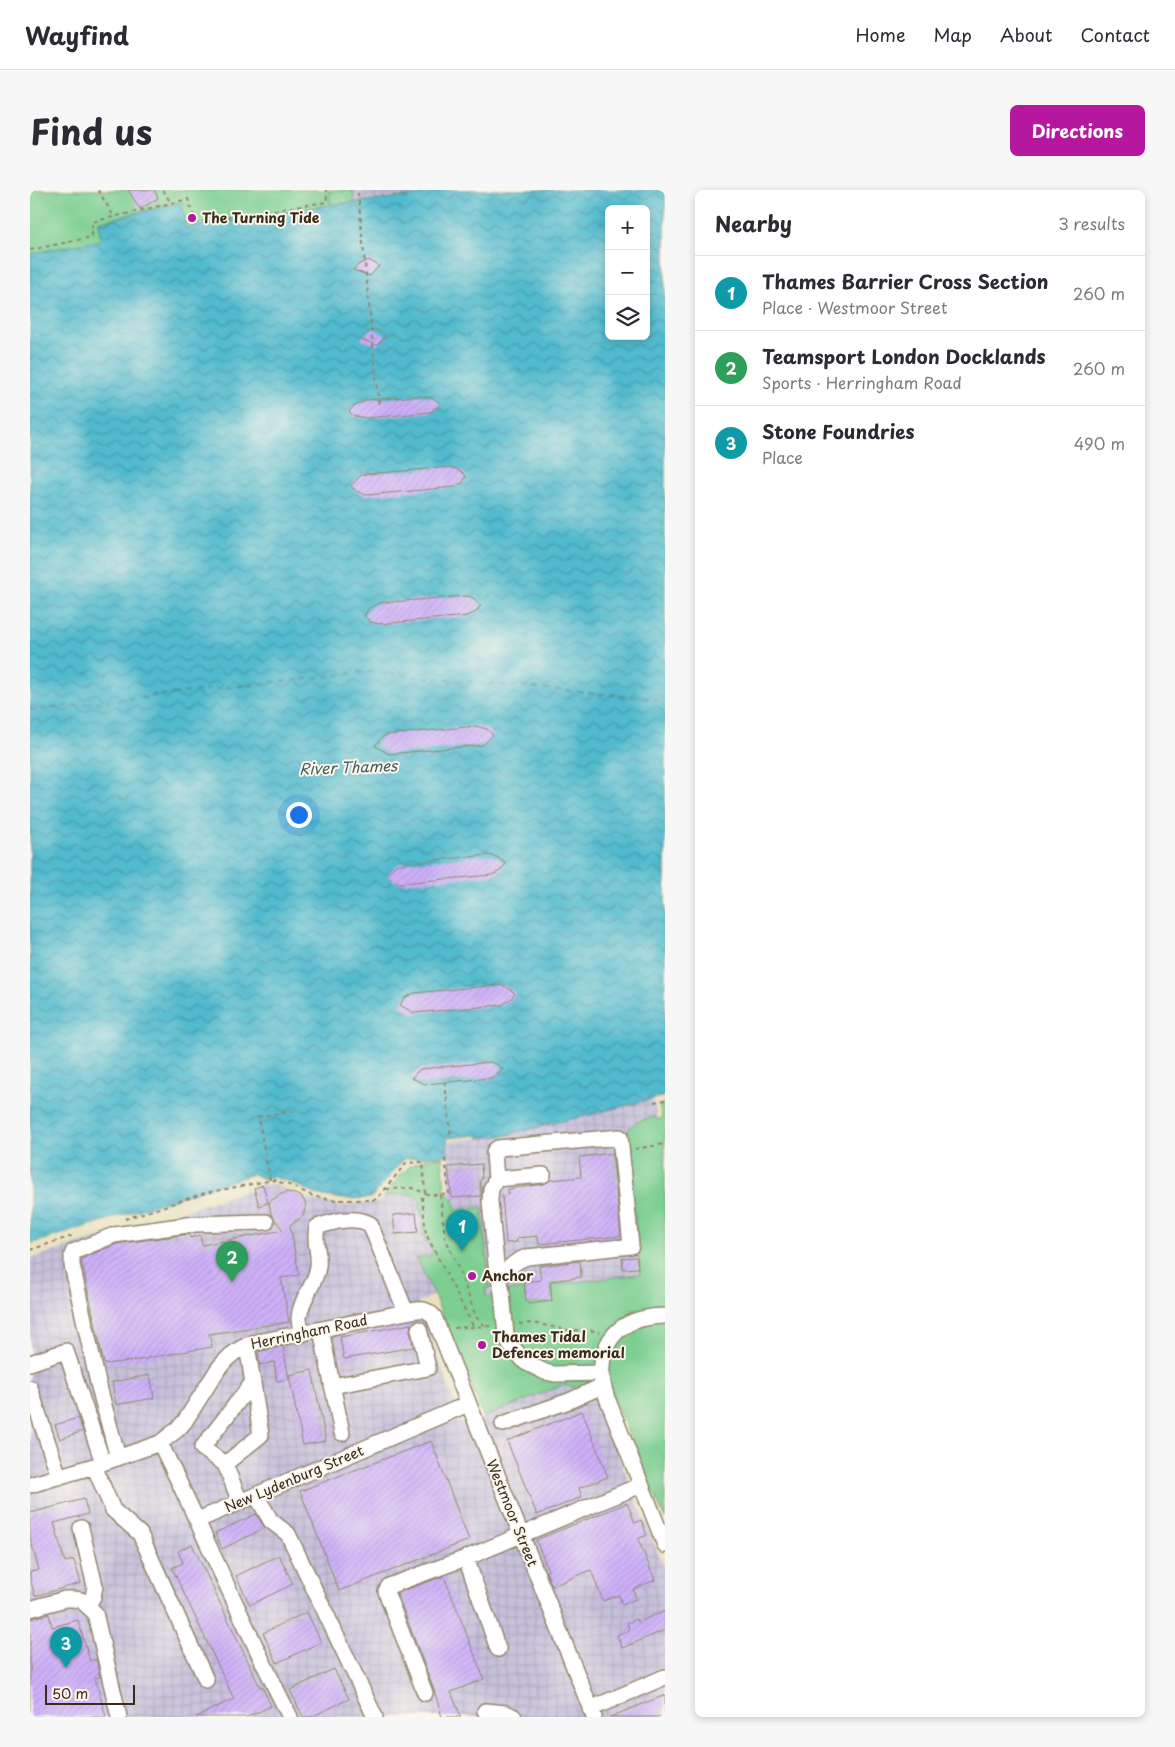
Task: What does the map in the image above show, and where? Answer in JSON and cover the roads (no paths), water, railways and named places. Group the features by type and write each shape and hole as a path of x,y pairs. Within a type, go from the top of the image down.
{"street":[{"path":"501,1285 512,1264 527,1257 631,1246 620,1137 498,1148 494,1154 496,1179 491,1189 490,1201 496,1264 509,1322 506,1335 510,1344 525,1362 536,1369 555,1374 602,1380"},
{"path":"496,1179 543,1175"},
{"path":"302,1334 299,1319 301,1307 312,1286 318,1265 315,1236 317,1227 324,1224 352,1219 362,1220 370,1224 406,1312"},
{"path":"118,1458 107,1420 73,1269 73,1252 114,1235 195,1224 266,1222"},
{"name":"Herringham Road","path":"30,1485 160,1444 185,1421 225,1360 241,1347 421,1309 429,1310"},
{"name":"Westmoor Street","path":"429,1310 434,1316 592,1715"},
{"path":"665,1316 641,1319 630,1323 615,1334 606,1348 602,1360 602,1380 665,1544"},
{"path":"332,1386 428,1368 419,1329"},
{"path":"321,1330 342,1433"},
{"path":"225,1464 261,1436 248,1345"},
{"path":"30,1363 66,1352 98,1465 113,1510 140,1534 206,1680"},
{"path":"105,1368 113,1409 112,1417 107,1420"},
{"path":"504,1424 569,1401 602,1380"},
{"path":"240,1502 225,1464 202,1448 253,1382"},
{"path":"30,1388 59,1477"},
{"name":"New Lydenburg Street","path":"198,1520 468,1404"},
{"path":"160,1444 198,1520 285,1715"},
{"path":"425,1692 386,1591 389,1586 466,1558 641,1485"},
{"path":"256,1495 271,1521 288,1534 375,1717"},
{"path":"82,1528 95,1586 93,1597 87,1605"},
{"path":"466,1558 498,1649"},
{"path":"30,1609 65,1599 74,1599 81,1600 95,1613 119,1717"},
{"path":"592,1715 665,1677"},
{"path":"485,1711 506,1713 514,1717"}],"water":[{"name":"River Thames","path":"439,190 665,190 665,1096 502,1136 479,1138 478,1135 447,1138 448,1155 404,1159 371,1198 343,1199 324,1196 290,1182 273,1177 265,1179 253,1174 30,1244 30,254 101,240 99,222 182,202 186,228 330,205 419,195"}],"place":[{"name":"The Turning Tide","path":"192,218"},
{"name":"Thames Barrier Cross Section","path":"462,1251"},
{"name":"Anchor","path":"472,1276"},
{"name":"Teamsport London Docklands","path":"232,1282"},
{"name":"Thames Tidal Defences memorial","path":"482,1345"},
{"name":"Stone Foundries","path":"66,1668"}]}
